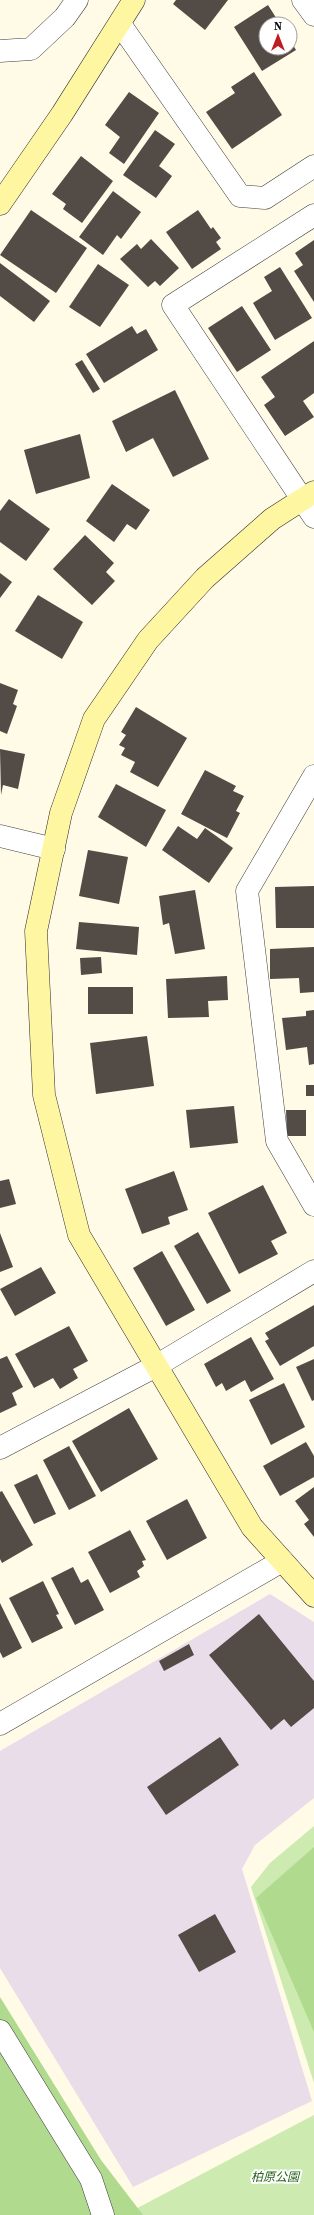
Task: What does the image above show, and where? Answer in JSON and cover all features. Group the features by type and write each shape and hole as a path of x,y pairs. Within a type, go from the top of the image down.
{"street":[{"path":"0,51 31,49 65,17 77,0"},
{"path":"0,204 120,24 134,0"},
{"path":"303,0 314,15"},
{"path":"120,24 240,196 265,198 314,166"},
{"path":"314,215 173,305 310,502 272,519 205,578 148,640 94,719 61,813 36,931 44,1095 79,1235 252,1527 314,1596"},
{"path":"314,776 247,891 277,1141 314,1205"},
{"path":"0,836 54,849"},
{"path":"0,1448 156,1366 314,1270"},
{"path":"0,1724 282,1561"},
{"path":"0,2031 91,2179 102,2215"}],"shaded area":[{"path":"270,1594 314,1622 314,1798 255,1845 242,1869 312,2101 133,2187 0,1968 0,1751"}],"green space":[{"path":"314,1826 314,2083 251,1887 270,1863"},
{"path":"314,1847 314,2032 256,1898"},
{"path":"0,1997 101,2160 143,2215 0,2215"},
{"name":"柏原公園","path":"314,2115 314,2215 128,2215 128,2213"}],"building":[{"path":"176,0 228,0 205,30 173,4"},
{"path":"268,5 275,16 258,16 258,56 286,56 262,71 234,27"},
{"path":"254,72 282,115 232,149 206,112 235,93 231,87"},
{"path":"129,92 159,113 124,164 109,153 120,137 105,125"},
{"path":"155,130 175,144 159,166 172,176 156,198 123,175"},
{"path":"81,156 113,181 82,223 63,209 66,204 52,194"},
{"path":"113,191 141,212 121,239 117,235 103,255 79,237"},
{"path":"31,210 87,248 56,293 0,255"},
{"path":"198,210 211,229 213,227 221,238 216,242 221,249 192,269 166,232"},
{"path":"151,239 179,268 160,286 155,281 148,287 120,259 137,244 141,249"},
{"path":"314,240 314,302 294,271 303,265 295,253"},
{"path":"0,263 50,301 34,322 0,296"},
{"path":"98,264 129,285 100,327 69,307"},
{"path":"280,267 312,318 275,340 253,303 272,291 264,277"},
{"path":"242,306 271,350 237,372 208,328"},
{"path":"132,326 137,334 146,329 158,350 104,383 86,354"},
{"path":"314,341 314,393 303,401 314,417 285,436 264,405 275,397 261,377"},
{"path":"82,360 100,389 93,393 75,364"},
{"path":"175,390 209,459 173,477 153,438 126,452 112,421"},
{"path":"80,434 90,478 36,494 24,450"},
{"path":"112,484 150,510 136,530 127,524 114,542 86,521"},
{"path":"9,499 50,529 26,561 0,542 0,511"},
{"path":"85,535 114,563 106,572 115,581 92,605 53,569"},
{"path":"0,573 12,582 0,598"},
{"path":"38,595 83,622 62,659 15,631"},
{"path":"0,683 18,690 13,704 17,706 7,734 0,731"},
{"path":"136,707 187,738 158,787 130,772 135,762 121,755 125,748 119,745 126,735 121,732"},
{"path":"0,749 25,754 18,789 3,785 1,795"},
{"path":"205,770 236,786 233,791 244,796 236,811 240,813 227,838 181,814"},
{"path":"116,784 166,810 146,847 98,817"},
{"path":"178,826 197,839 205,828 233,848 209,883 162,850"},
{"path":"88,850 128,857 119,904 79,896"},
{"path":"314,886 314,928 276,928 275,887"},
{"path":"195,890 205,949 175,954 169,923 163,925 159,896"},
{"path":"79,922 139,927 137,955 76,949"},
{"path":"314,947 314,992 300,993 299,978 270,979 270,949"},
{"path":"101,957 102,973 81,975 80,958"},
{"path":"227,976 228,1000 208,1001 209,1017 168,1018 166,979"},
{"path":"88,987 133,987 133,1014 88,1014"},
{"path":"314,1010 314,1064 309,1065 307,1047 286,1050 282,1018 306,1016 306,1011"},
{"path":"147,1036 154,1086 96,1094 90,1043"},
{"path":"306,1085 314,1085 314,1096 306,1096"},
{"path":"234,1106 238,1143 190,1148 186,1110"},
{"path":"286,1110 306,1110 306,1136 287,1136"},
{"path":"174,1171 188,1210 168,1217 170,1224 142,1234 125,1189"},
{"path":"9,1179 16,1204 0,1208 0,1181"},
{"path":"263,1185 287,1233 271,1241 278,1254 239,1274 208,1213"},
{"path":"198,1232 231,1291 207,1304 174,1246"},
{"path":"0,1233 13,1267 0,1272"},
{"path":"162,1251 195,1310 166,1326 133,1268"},
{"path":"41,1267 56,1293 15,1316 0,1289"},
{"path":"314,1305 314,1346 280,1366 265,1341 269,1339 265,1333"},
{"path":"69,1326 88,1361 73,1369 78,1378 60,1389 53,1378 34,1388 15,1354"},
{"path":"251,1337 274,1379 251,1392 245,1380 226,1391 222,1383 216,1387 204,1364"},
{"path":"7,1356 23,1387 12,1393 17,1405 0,1413 0,1359"},
{"path":"314,1359 314,1400 312,1401 296,1367"},
{"path":"284,1383 305,1427 271,1445 249,1400"},
{"path":"129,1408 158,1459 101,1492 72,1441"},
{"path":"306,1442 314,1456 314,1477 280,1496 263,1466"},
{"path":"69,1446 96,1496 69,1510 43,1460"},
{"path":"37,1474 56,1514 34,1524 14,1485"},
{"path":"314,1487 314,1537 304,1524 309,1520 295,1501"},
{"path":"2,1491 33,1545 2,1563 0,1559 0,1492"},
{"path":"187,1499 207,1538 167,1560 146,1521"},
{"path":"130,1530 146,1560 142,1561 144,1566 137,1571 140,1577 110,1593 88,1552"},
{"path":"73,1567 81,1583 88,1579 104,1610 75,1625 51,1578"},
{"path":"43,1581 59,1614 56,1615 63,1628 32,1643 9,1598"},
{"path":"0,1603 22,1648 3,1658 0,1652"},
{"path":"259,1614 314,1681 314,1708 291,1727 284,1719 271,1730 209,1655"},
{"path":"189,1644 194,1655 164,1671 159,1661"},
{"path":"220,1737 239,1765 166,1815 147,1787"},
{"path":"215,1914 236,1952 199,1972 178,1935"}]}
